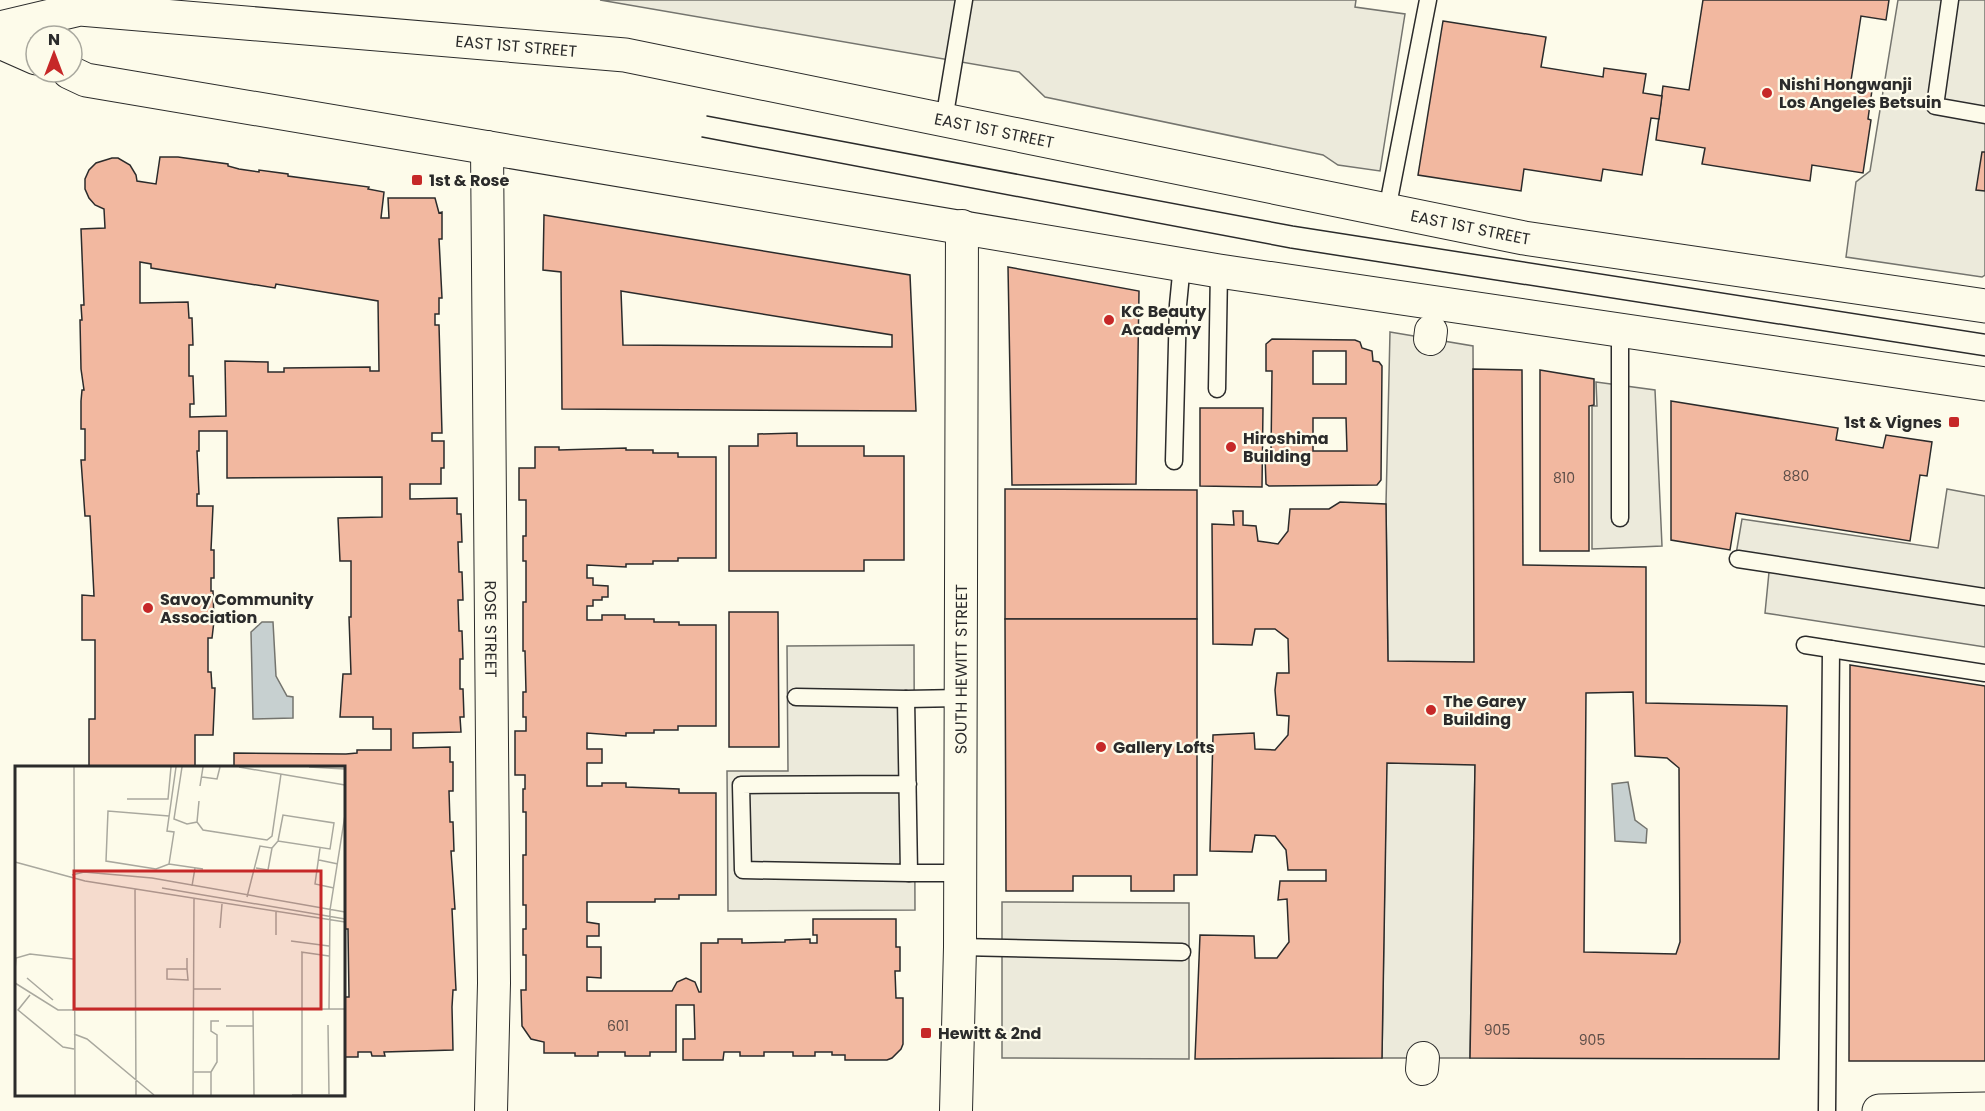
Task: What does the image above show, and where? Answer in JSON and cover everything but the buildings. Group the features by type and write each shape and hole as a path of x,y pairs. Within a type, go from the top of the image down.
{"main road":[{"name":"EAST 1ST STREET","path":"0,28 80,9 625,56 1524,238 1985,306"},
{"path":"0,42 24,53"},
{"path":"84,79 1219,271 1985,384"},
{"path":"1879,1111 1985,1109"}],"street":[{"name":"ROSE STREET","path":"487,147 494,983 491,1111"},
{"name":"SOUTH HEWITT STREET","path":"956,1111 960,947 962,226"}],"lane":[{"path":"944,120 963,0"},
{"path":"1387,210 1428,0"},
{"path":"1950,0 1935,106 1985,116"},
{"path":"1174,461 1178,305 1182,264"},
{"path":"1217,389 1219,271"},
{"path":"1620,331 1620,518"},
{"path":"1738,559 1985,597"},
{"path":"1805,645 1985,673"},
{"path":"1827,1111 1831,649"},
{"path":"796,697 961,698"},
{"path":"906,699 909,873"},
{"path":"908,784 741,785 743,870 960,873"},
{"path":"960,947 1182,952"}],"shaded area":[{"path":"600,0 1356,0 1355,7 1405,14 1380,171 1338,165 1323,155 1045,97 1019,72"},
{"path":"1898,0 1985,0 1985,275 1982,277 1846,257 1856,182 1870,171"},
{"path":"1390,332 1473,346 1475,765 1470,1058 1382,1058 1388,661 1386,504"},
{"path":"1596,382 1655,390 1662,546 1592,549 1592,406 1597,406"},
{"path":"1947,489 1985,496 1985,647 1765,613 1769,572 1734,566 1742,519 1938,548"},
{"path":"262,622 273,622 276,676 287,696 293,697 293,718 253,719 251,632"},
{"path":"914,645 915,910 728,911 727,771 788,771 787,646"},
{"path":"1628,782 1635,820 1647,829 1646,843 1615,841 1612,784"},
{"path":"1002,902 1189,903 1189,1059 1002,1058"}],"tram line":[{"path":"707,116 1293,226 1985,334"},
{"path":"702,137 1290,248 1985,356"}],"place":[{"name":"Nishi Hongwanji Los Angeles Betsuin","path":"1767,93"},
{"name":"1st & Rose","path":"417,180"},
{"name":"KC Beauty Academy","path":"1109,320"},
{"name":"1st & Vignes","path":"1954,422"},
{"name":"Hiroshima Building","path":"1231,447"},
{"name":"Savoy Community Association","path":"148,608"},
{"name":"The Garey Building","path":"1431,710"},
{"name":"Gallery Lofts","path":"1101,747"},
{"name":"Hewitt & 2nd","path":"926,1033"}]}
